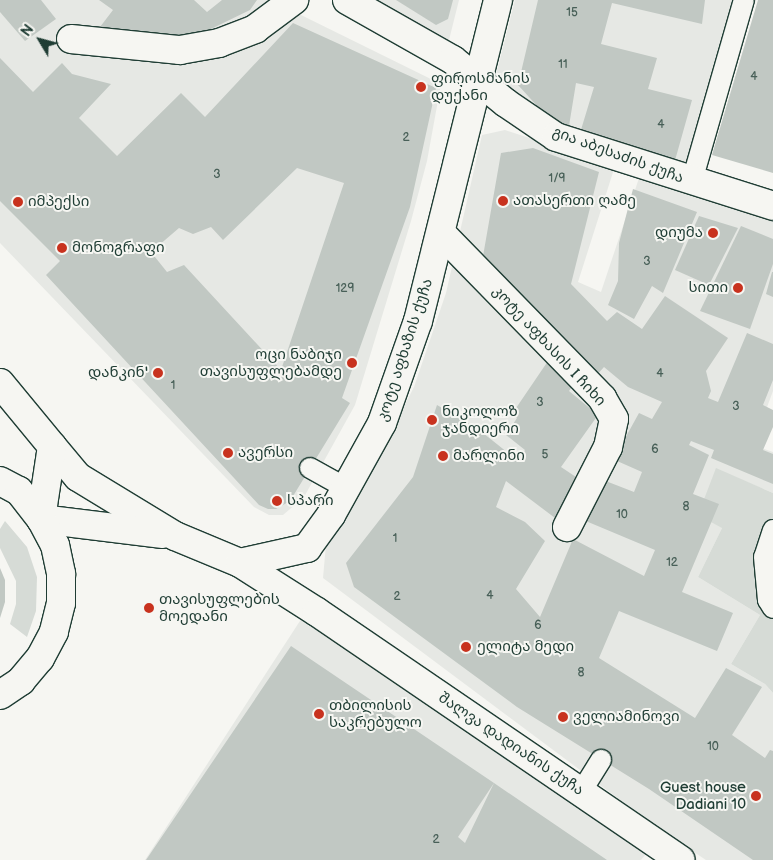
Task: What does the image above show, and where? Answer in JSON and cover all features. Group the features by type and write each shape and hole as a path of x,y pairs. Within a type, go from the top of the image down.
{"street":[{"path":"71,39 180,50 219,43 255,29 294,0"},
{"name":"გია აბესაძის ქუჩა","path":"348,0 453,60 506,103 556,137 773,206"},
{"name":"კოტე აფხაზის ქუჩა","path":"240,563 307,548 346,488 382,423 418,321 441,233 477,78 498,0"},
{"name":"კოტე აფხასის I ჩიხი","path":"441,233 602,398 614,419 608,447 567,527"},
{"path":"0,383 78,477 175,536 240,563"},
{"path":"41,518 52,446"},
{"path":"0,481 19,491 41,518 54,545 62,574 61,603 54,632 40,658 20,681 0,695"},
{"path":"41,518 175,536"},
{"name":"შალვა დადიანის ქუჩა","path":"240,563 680,860"}],"lane":[{"path":"692,181 744,0"},
{"path":"310,468 346,488"},
{"path":"773,530 764,557 768,600 773,608"},
{"path":"581,792 601,760"}],"shaded area":[{"path":"0,0 296,0 299,14 441,84 427,161 411,221 355,405 304,497 283,515 269,515 254,507 0,243"},
{"path":"365,0 459,0 448,44"},
{"path":"515,0 734,0 685,171 577,139 515,100 496,75"},
{"path":"505,130 615,166 578,282 601,292 640,175 773,215 773,391 753,445 773,452 773,493 716,469 722,528 698,577 760,615 731,664 765,684 773,693 773,860 706,860 659,829 323,578 327,533 383,448 414,387 446,293 482,135"},
{"path":"716,468 773,493 773,693 765,684 731,664 760,615 698,577 722,528 698,515"},
{"path":"5,521 27,547 37,577 36,611 27,637 10,624 16,604 16,581 0,548 0,529"},
{"name":"თბილისის საკრებულო","path":"309,607 655,843 641,860 145,860"}],"building":[{"path":"0,0 41,0 56,19 25,41 0,12"},
{"path":"99,0 194,0 207,12 222,0 257,0 250,10 182,43 142,39 100,27 113,10"},
{"path":"396,0 453,0 448,19 436,25"},
{"path":"538,0 705,0 702,24 612,3 601,44 657,58 648,89 692,100 674,164 580,133 594,87 576,83 569,126 550,120 518,85"},
{"path":"758,0 773,0 773,173 712,155"},
{"path":"293,23 436,88 410,207 342,398 350,403 290,501 276,509 268,509 259,505 46,275 60,261 0,201 0,58 33,92 62,63 72,74 111,84 79,118 117,156 181,93 205,117","holes":["297,168 344,183 281,370 184,265 167,272 151,252 179,228 193,234 211,227 223,240"]},
{"path":"533,148 599,172 571,284 607,321 617,312 642,329 665,296 728,338 706,371 711,391 708,398 718,402 747,333 773,344 773,380 763,405 773,410 773,427 763,450 773,454 773,484 711,458 714,450 691,441 689,445 709,455 693,494 719,504 682,592 733,613 717,651 619,611 599,658 695,718 726,668 762,687 732,735 765,758 770,750 773,751 773,860 753,860 649,789 517,707 354,587 346,563 413,477 437,405 478,429 518,461 525,450 506,435 517,418 512,414 548,361 574,384 569,391 598,415 561,467 582,481 559,521 506,481 496,507 525,522 545,541 516,589 540,617 573,539 644,576 655,550 581,519 598,478 634,492 642,472 608,457 615,440 623,442 639,413 652,419 662,402 628,387 604,367 595,377 482,262 501,153"},
{"path":"633,189 697,212 663,293 652,286 634,319 608,305 618,281 619,243"},
{"path":"699,216 738,228 709,285 675,270"},
{"name":"სითი","path":"741,226 773,239 773,264 750,329 700,311"},
{"path":"773,272 773,297 766,294"},
{"path":"0,568 5,580 5,602 0,618"},
{"name":"თბილისის საკრებულო","path":"291,646 494,783 607,860 146,860","holes":["494,783 465,843 458,837"]}],"place":[{"name":"ფიროსმანის დუქანი","path":"421,87"},
{"name":"ათასერთი ღამე","path":"503,201"},
{"name":"იმპექსი","path":"18,202"},
{"name":"დიუმა","path":"713,233"},
{"name":"მონოგრაფი","path":"62,248"},
{"name":"სითი","path":"738,288"},
{"name":"ოცი ნაბიჯი თავისუფლებამდე","path":"352,363"},
{"name":"დანკინ'","path":"158,373"},
{"name":"ნიკოლოზ ჯანდიერი","path":"432,420"},
{"name":"ავერსი","path":"228,453"},
{"name":"მარლინი","path":"443,456"},
{"name":"სპარი","path":"277,501"},
{"name":"თავისუფლების მოედანი","path":"149,608"},
{"name":"ელიტა მედი","path":"466,647"},
{"name":"თბილისის საკრებულო","path":"319,714"},
{"name":"ველიამინოვი","path":"563,717"},
{"name":"Guest house Dadiani 10","path":"756,796"}]}
